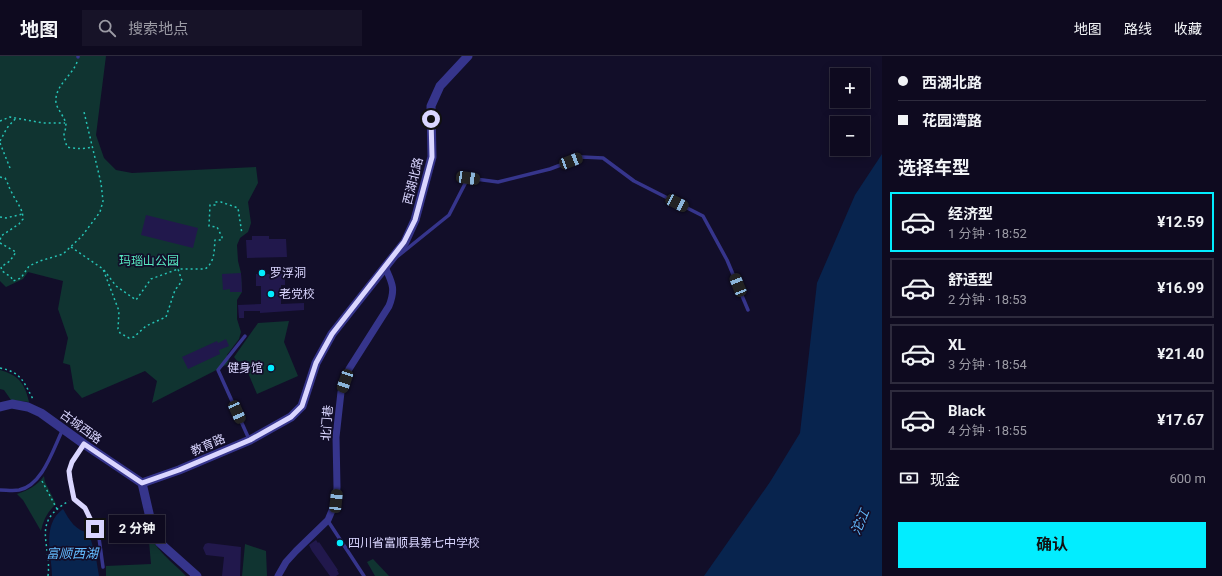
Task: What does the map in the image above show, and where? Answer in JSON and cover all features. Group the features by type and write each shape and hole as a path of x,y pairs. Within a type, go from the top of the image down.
{"street":[{"name":"西湖北路","path":"385,267 404,242 415,220 432,157 431,106 440,86 468,56"},
{"name":"教育路","path":"142,483 179,470 250,440 291,417 302,406 316,363 332,334 385,267"},
{"name":"北门巷","path":"278,576 286,562 328,520 336,501 336,437 341,392 349,369 390,306 394,295 393,284 385,267"},
{"name":"古城西路","path":"0,407 12,404 28,407 41,413 142,483"},
{"path":"142,483 154,535 160,543 197,576"}],"lane":[{"path":"385,267 449,215 468,178 498,182 550,170 582,157 603,158 634,181 703,216 728,260 748,310"},
{"path":"245,336 218,370 250,440"},
{"path":"0,490 18,490 37,480 63,429"},
{"path":"84,444 72,462 69,471 70,479 74,499 85,508 99,538 103,567"},
{"path":"328,520 364,576"}],"path":[{"path":"78,57 74,70 64,80 58,91 56,102 66,123 64,137 67,147 73,149 92,147"},
{"path":"0,177 5,178 12,194 20,205 23,214 23,219 19,224 1,236 0,242 16,252 10,261 1,267 2,271 11,277 13,281 21,278 29,266 40,261 59,256 71,247 82,236 100,212 103,201 101,183 84,112"},
{"path":"0,121 10,117 44,123 66,123"},
{"path":"10,168 0,142 7,128 16,118"},
{"path":"71,247 103,269 116,286 136,300 151,279 178,269 207,268 214,259 215,240 222,240 217,227 209,226 210,205 215,205 215,202 221,202 238,208 242,234"},
{"path":"0,217 6,218 23,214"},
{"path":"103,269 119,311 118,329 120,333 129,338 134,337 146,326 166,317 175,290 182,281 178,269"},
{"path":"0,368 10,370 18,375 24,382 41,413"},
{"path":"40,476 57,509"},
{"path":"48,576 45,526 49,517 57,509 74,499"}],"green space":[{"name":"玛瑙山公园","path":"0,56 106,56 96,135 104,158 116,170 132,173 256,167 258,183 248,202 251,223 248,232 240,238 237,245 242,292 237,300 237,319 241,332 239,339 227,355 230,363 152,403 157,381 145,371 82,398 74,389 70,365 63,363 68,338 58,309 63,281 28,272 23,279 6,287 0,281"},
{"path":"289,321 284,342 298,376 257,394 243,361 238,362 234,357 258,323"},
{"path":"0,370 12,374 20,381 29,402 11,400 4,390 0,389"},
{"path":"44,476 45,482 56,504 46,516 41,531 23,500 17,494 32,487"},
{"path":"148,530 159,550 186,576 106,576 106,566 151,564"},
{"path":"245,544 266,551 267,576 242,576"},
{"path":"373,559 389,576 375,576 367,562"}],"water":[{"name":"沱江","path":"882,154 882,576 704,576 770,482 800,433 817,283 855,195"},
{"name":"富顺西湖","path":"63,509 76,527 89,533 99,576 52,576 49,540 50,531 56,516"}],"building":[{"path":"146,215 198,228 193,248 141,235"},
{"path":"252,236 269,236 269,239 286,239 287,257 247,258 246,240 252,240"},
{"path":"241,273 242,292 230,292 230,289 223,290 222,274"},
{"name":"老党校","path":"256,274 285,274 285,285 281,285 281,304 304,303 304,310 260,313 260,311 244,311 244,318 239,318 238,305 261,304 261,286 256,286"},
{"path":"226,339 229,346 219,350 220,354 188,369 182,357 217,341 218,343"},
{"path":"316,540 318,543 319,542 338,570 339,574 336,576 330,576 312,551 309,545"},
{"path":"208,543 241,547 240,576 222,576 224,557 206,555 203,548 205,544"}],"place":[{"name":"罗浮洞","path":"262,273"},
{"name":"老党校","path":"271,294"},
{"name":"健身馆","path":"271,368"},
{"name":"四川省富顺县第七中学校","path":"340,543"}],"route":[{"path":"95,529 85,508 74,499 70,479 69,471 72,462 84,444 142,483 179,470 250,440 291,417 302,406 316,363 332,334 404,242 415,220 432,157 431,119"}]}
